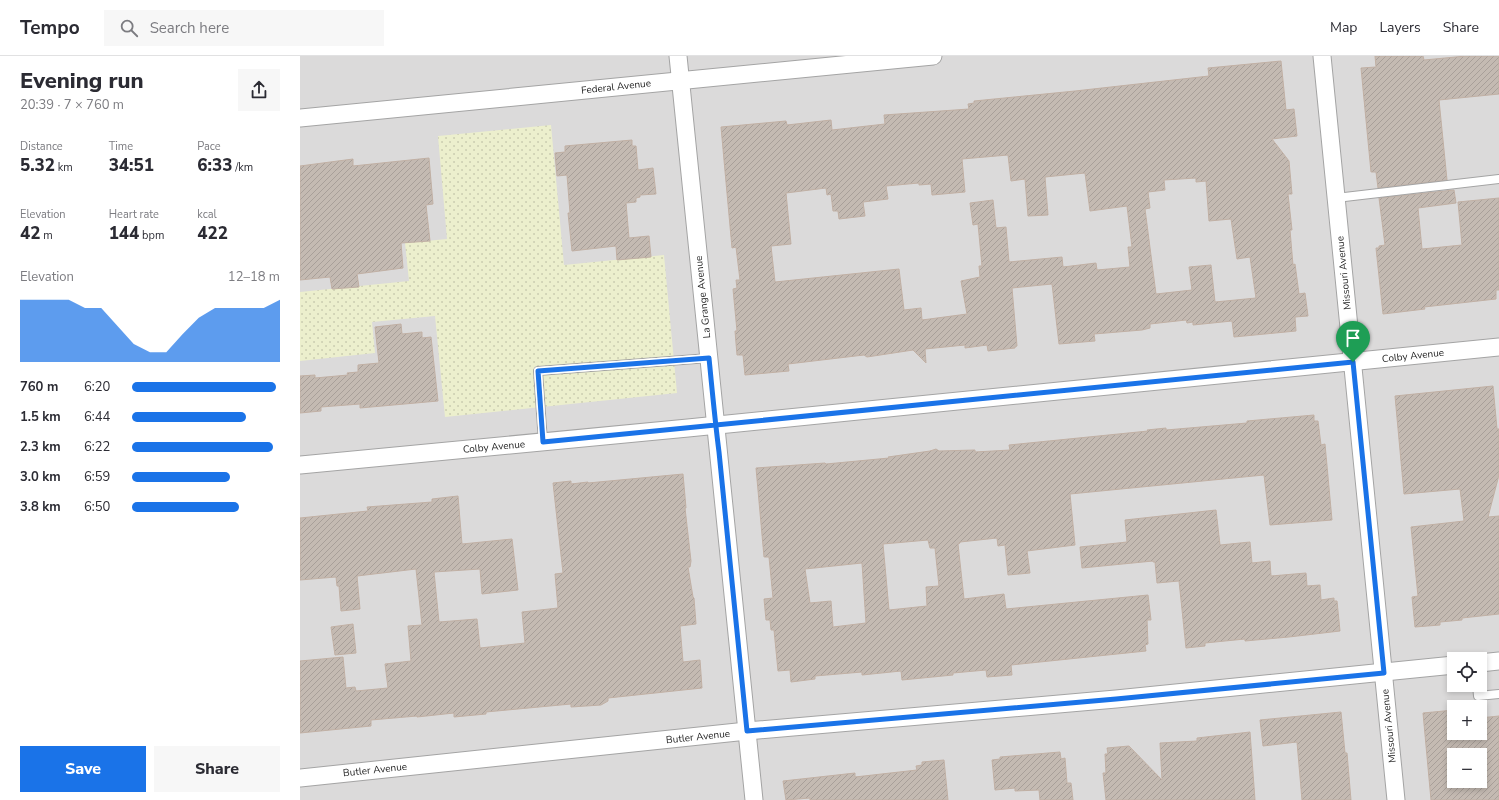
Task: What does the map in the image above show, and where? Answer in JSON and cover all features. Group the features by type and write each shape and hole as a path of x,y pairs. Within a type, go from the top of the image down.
{"street":[{"name":"La Grange Avenue","path":"678,56 754,800"},
{"name":"Federal Avenue","path":"300,118 933,56"},
{"name":"Missouri Avenue","path":"1322,56 1396,800"},
{"name":"Colby Avenue","path":"300,465 1499,347"},
{"path":"1487,662 1499,661"},
{"name":"Butler Avenue","path":"300,778 747,731 1116,699 1447,666"}],"lane":[{"path":"1336,198 1499,179"},
{"path":"543,442 538,371 709,358"},
{"path":"1478,692 1478,696 1499,694"}],"shaded area":[{"path":"300,56 1499,56 1499,800 300,800"}],"green space":[{"path":"551,125 564,265 664,255 677,393 445,417 435,316 372,322 375,353 300,361 300,292 409,281 405,243 447,239 438,136"}],"building":[{"path":"1375,56 1423,56 1424,60 1466,56 1499,56 1499,94 1439,100 1447,180 1378,188 1376,172 1371,172 1361,68 1376,67"},
{"path":"1281,61 1286,110 1294,109 1297,136 1272,139 1289,161 1292,194 1288,194 1292,230 1290,230 1293,265 1295,264 1299,294 1305,293 1308,316 1295,317 1296,331 1234,337 1232,321 1193,325 1193,322 1187,323 1186,320 1150,324 1150,328 1142,330 1094,334 1095,341 1059,344 1052,284 1012,288 1017,346 1015,348 988,351 987,345 965,348 965,345 925,349 926,363 913,350 867,357 864,355 788,364 789,371 745,375 743,355 737,355 735,331 737,331 733,289 737,288 736,280 740,280 736,247 732,248 721,127 786,121 787,125 831,120 832,130 885,124 884,115 969,109 968,104 974,103 974,101 1209,76 1208,68","holes":["1008,155 1011,181 1025,179 1028,216 1048,215 1045,177 1085,173 1090,211 1127,206 1132,247 1128,247 1130,267 1097,270 1096,263 1063,267 1062,257 1009,262 1006,227 996,228 993,200 970,203 973,225 978,224 982,266 979,266 980,277 961,281 967,314 922,320 921,308 904,310 899,269 775,282 771,246 791,244 786,193 826,188 827,195 831,194 833,211 838,211 839,219 865,216 863,202 888,199 886,186 919,183 919,185 931,184 932,195 965,192 962,159","1196,178 1196,182 1206,181 1209,221 1231,219 1237,259 1250,257 1256,298 1215,302 1211,265 1189,267 1192,290 1156,294 1145,209 1150,208 1148,192 1165,190 1164,180"]},
{"path":"632,140 632,146 636,146 638,170 653,168 656,194 640,195 640,197 636,198 636,202 626,203 629,238 649,236 651,257 617,260 616,246 572,251 568,213 570,213 567,175 557,176 555,153 565,152 565,146"},
{"path":"429,158 433,204 426,205 430,241 401,243 403,268 357,274 359,287 332,289 330,277 300,280 300,166 353,159 353,166"},
{"path":"1454,190 1456,203 1418,208 1422,249 1462,245 1458,202 1499,198 1499,290 1496,290 1496,299 1424,307 1425,309 1383,314 1376,248 1385,245 1379,198"},
{"path":"401,324 402,334 422,332 422,338 431,337 438,401 360,408 360,404 321,407 321,411 300,413 300,376 315,375 315,378 348,375 347,373 358,372 358,365 379,363 375,327"},
{"path":"1493,386 1497,429 1499,429 1499,475 1488,517 1499,516 1499,614 1440,622 1440,625 1415,627 1412,597 1418,596 1411,527 1464,521 1460,489 1404,494 1395,396"},
{"path":"1314,415 1314,421 1318,421 1321,445 1325,444 1332,520 1270,525 1264,475 1070,494 1075,545 1027,551 1030,573 1008,575 1005,545 998,546 997,538 960,542 958,544 964,599 1004,594 1006,609 1148,595 1151,620 1147,620 1148,644 1145,645 1146,651 1011,665 1012,675 987,677 986,670 902,680 901,671 862,675 862,672 815,676 815,679 791,682 790,670 778,671 774,630 771,630 770,620 766,620 764,599 773,598 769,557 764,557 756,468 826,464 889,458 888,457 936,449 939,451 975,450 975,452 1010,450 1009,445 1166,428 1166,430 1247,423 1247,421","holes":["928,540 930,548 935,548 939,586 926,587 927,606 889,610 883,544","862,563 866,623 833,627 831,601 810,603 805,569"]},
{"path":"683,474 691,561 690,567 688,567 694,598 696,624 680,626 683,662 700,660 702,688 608,698 608,701 601,705 571,707 571,704 486,712 486,714 454,717 454,713 371,720 371,726 300,733 300,661 343,657 346,688 355,687 356,691 388,688 385,664 411,661 408,626 422,625 416,569 357,576 360,609 341,611 339,586 337,586 336,577 300,580 300,518 368,511 367,507 432,502 432,499 458,496 462,544 512,539 518,590 482,594 480,569 434,572 439,622 477,619 480,648 525,643 522,612 558,608 555,574 563,573 553,483 571,481 571,484 588,483"},
{"path":"1216,510 1220,545 1250,542 1252,563 1270,561 1271,576 1306,573 1307,586 1320,585 1321,600 1334,598 1334,601 1337,601 1340,631 1245,641 1245,639 1205,643 1205,646 1186,648 1179,581 1157,583 1155,562 1082,568 1080,547 1127,542 1125,520"},
{"path":"353,624 356,653 335,655 331,627"},
{"path":"1447,711 1447,740 1487,740 1487,717 1499,716 1499,800 1431,800 1423,713"},
{"path":"1341,712 1345,753 1347,753 1351,800 1302,800 1297,742 1263,746 1260,720"},
{"path":"1250,732 1255,800 1106,800 1103,773 1106,773 1105,754 1108,754 1107,748 1129,746 1162,780 1160,743 1197,741 1197,738"},
{"path":"1060,752 1061,759 1065,758 1067,783 1071,783 1073,800 1040,800 1039,790 1015,791 1015,788 995,790 992,760 1000,759 1000,757"},
{"path":"944,760 948,800 810,800 810,798 786,800 783,781 855,773 855,777 917,770 916,766 922,765 922,762"}],"route":[{"path":"1353,362 716,425 543,442 538,371 709,358 712,393 716,425 719,452 747,731 1116,699 1384,673 1353,362"}]}
